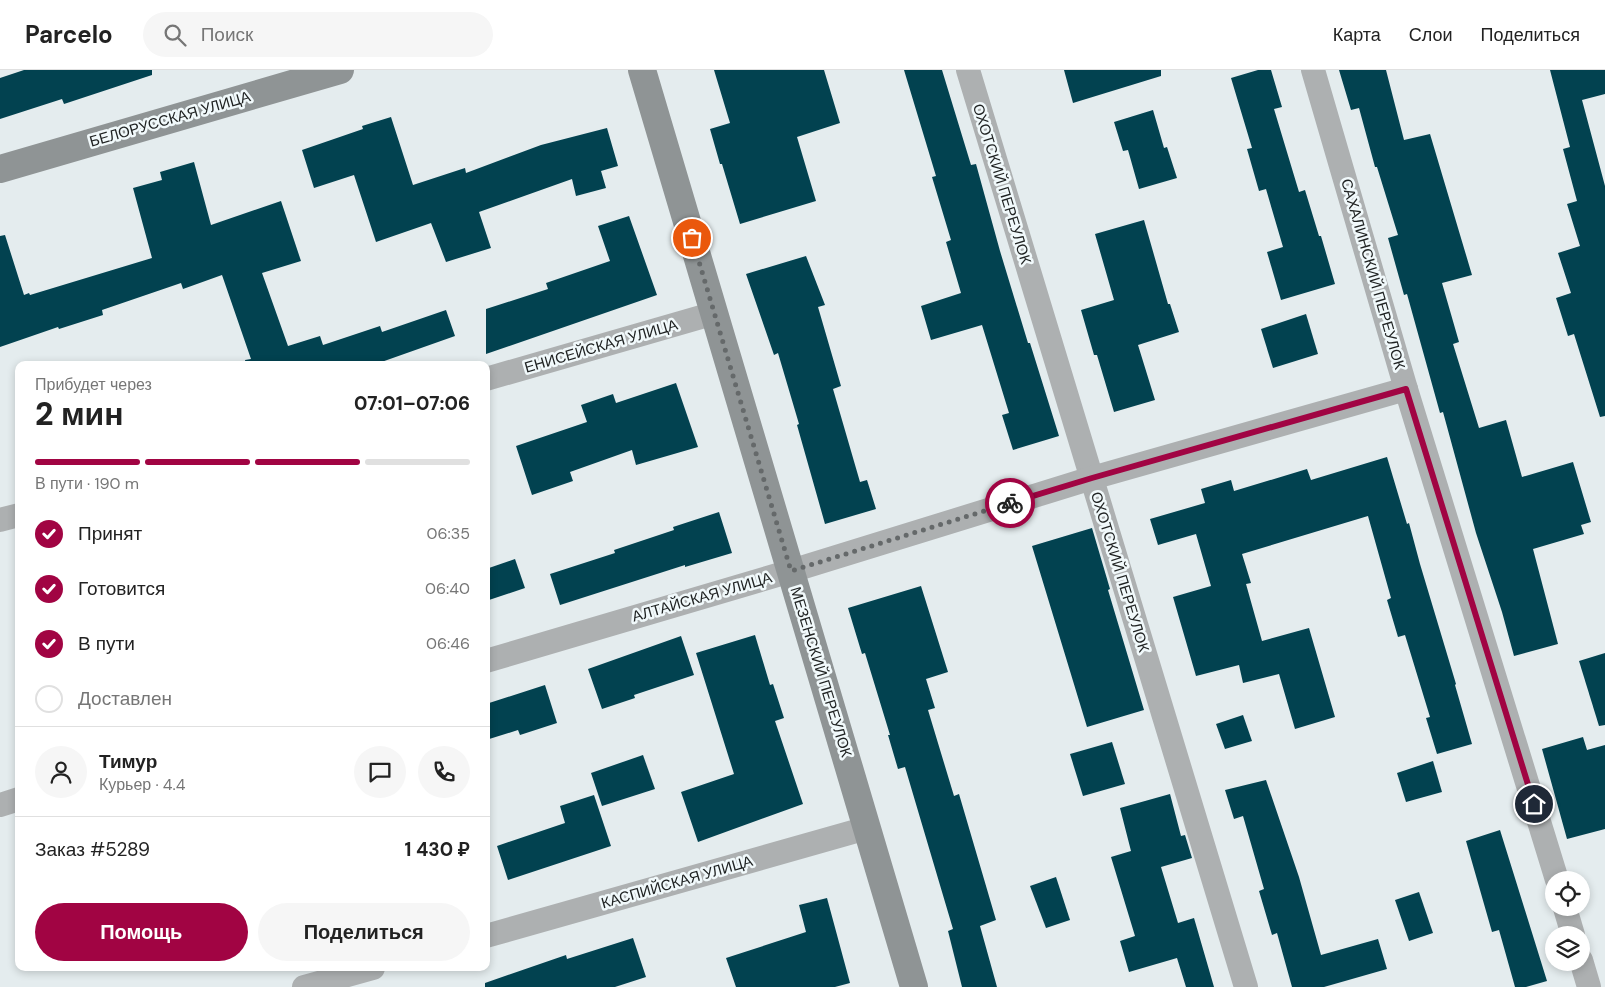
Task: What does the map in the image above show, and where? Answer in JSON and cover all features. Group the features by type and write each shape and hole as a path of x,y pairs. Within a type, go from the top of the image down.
{"street":[{"name":"БЕЛОРУССКАЯ УЛИЦА","path":"0,169 340,70"},
{"name":"ОХОТСКИЙ ПЕРЕУЛОК","path":"968,70 1246,987"},
{"name":"САХАЛИНСКИЙ ПЕРЕУЛОК","path":"1313,70 1406,389 1554,871"},
{"name":"МЕЗЕНСКИЙ ПЕРЕУЛОК","path":"638,71 715,313 914,987"},
{"name":"ЕНИСЕЙСКАЯ УЛИЦА","path":"490,379 715,313"},
{"name":"АЛТАЙСКАЯ УЛИЦА","path":"490,660 791,571 1092,478 1406,389"},
{"path":"0,520 15,516"},
{"path":"0,805 15,800"},
{"name":"КАСПИЙСКАЯ УЛИЦА","path":"490,935 867,828"},
{"path":"304,987 363,971"},
{"path":"1584,971 1589,987"}],"building":[{"path":"24,70 152,70 152,75 64,104 62,99 0,119 0,78"},
{"path":"714,70 824,70 840,123 797,137 816,201 740,224 710,129 730,123"},
{"path":"904,70 942,70 971,165 976,164 1028,343 1030,343 1059,436 1013,450 1002,415 1009,413 982,325 931,340 921,306 961,293 946,242 951,240 932,177 936,176"},
{"path":"1064,70 1161,70 1161,76 1073,103"},
{"path":"1258,70 1271,70 1282,107 1274,109 1299,192 1305,190 1335,284 1281,300 1267,252 1283,247 1266,189 1259,191 1247,149 1252,148 1231,78"},
{"path":"1339,70 1386,70 1404,140 1430,134 1472,275 1442,283 1459,342 1453,344 1479,428 1506,420 1522,477 1573,462 1591,522 1581,525 1584,534 1533,549 1558,644 1514,656 1502,612 1476,533 1443,412 1440,413 1407,294 1404,295 1388,238 1398,235 1377,167 1375,167 1359,108 1351,110"},
{"path":"1550,70 1605,70 1605,94 1582,100 1605,186 1605,416 1600,417 1574,334 1568,336 1556,298 1571,293 1558,253 1580,246 1567,204 1577,201 1563,149 1570,147"},
{"path":"1153,110 1164,148 1167,147 1177,178 1139,189 1128,150 1123,151 1114,122"},
{"path":"391,117 413,185 465,168 466,173 541,145 607,128 618,166 601,171 606,188 576,196 572,179 479,212 491,248 446,262 431,223 376,242 354,175 314,188 302,150 363,129 362,126"},
{"path":"194,162 211,225 281,201 301,261 262,273 288,346 320,336 323,345 380,326 382,332 446,310 455,336 384,361 245,361 251,359 222,275 183,289 181,283 102,310 103,315 59,329 58,327 0,347 0,236 5,235 24,295 29,293 30,295 152,258 133,188 162,180 160,172"},
{"path":"629,216 657,295 486,354 486,309 548,289 546,283 610,261 598,226"},
{"path":"1144,220 1168,304 1170,304 1179,332 1138,345 1155,400 1114,412 1081,310 1114,300 1095,234"},
{"path":"806,256 825,305 818,307 841,386 833,389 860,482 867,480 876,509 825,524 778,353 774,355 746,274"},
{"path":"1306,314 1318,354 1273,368 1261,329"},
{"path":"676,383 698,447 636,465 632,450 570,472 573,481 532,495 516,446 587,422 581,405 613,394 616,403"},
{"path":"1387,457 1407,524 1409,523 1472,744 1437,754 1426,718 1430,717 1405,635 1398,637 1387,600 1391,598 1368,516 1242,554 1251,583 1246,584 1262,641 1309,628 1335,717 1295,729 1279,674 1243,683 1239,665 1196,676 1173,597 1211,586 1196,534 1158,545 1150,519 1205,503 1201,489 1231,480 1234,491 1307,469 1311,480"},
{"path":"719,512 732,553 685,567 685,565 560,605 550,574 615,553 614,550 674,530 673,527"},
{"path":"1092,528 1110,589 1108,590 1144,710 1087,727 1032,546"},
{"path":"515,559 525,588 490,600 490,568"},
{"path":"921,586 948,672 926,679 935,708 928,710 954,796 959,794 996,920 980,926 997,987 962,987 948,931 953,929 905,767 898,769 888,735 890,735 865,653 862,654 848,608"},
{"path":"755,635 770,685 773,684 784,718 775,721 803,804 698,842 681,792 734,774 696,653"},
{"path":"681,636 694,675 634,695 635,698 602,709 588,669"},
{"path":"1605,653 1605,725 1599,726 1579,661"},
{"path":"545,685 557,723 520,735 518,730 490,739 490,703"},
{"path":"1243,715 1252,741 1225,749 1216,724"},
{"path":"1583,737 1587,750 1605,745 1605,829 1567,839 1542,749"},
{"path":"1112,742 1125,784 1083,796 1070,754"},
{"path":"643,755 655,789 602,806 591,773"},
{"path":"1433,761 1442,792 1406,802 1397,773"},
{"path":"1266,780 1299,877 1321,955 1378,939 1387,969 1324,987 1292,987 1277,933 1272,935 1259,891 1264,889 1243,816 1234,819 1225,790"},
{"path":"1170,794 1181,836 1185,835 1192,858 1161,867 1178,923 1194,918 1214,987 1186,987 1177,958 1129,972 1120,941 1135,936 1111,857 1131,851 1120,808"},
{"path":"594,795 611,846 508,880 497,846 565,823 560,806"},
{"path":"1500,830 1547,981 1526,987 1515,987 1499,930 1492,932 1466,841"},
{"path":"1056,877 1070,920 1046,928 1030,886"},
{"path":"1419,892 1433,933 1409,941 1395,900"},
{"path":"827,898 850,983 835,987 736,987 726,958 806,932 799,905"},
{"path":"633,938 646,977 615,987 485,987 485,983 566,955 567,959"}],"way so far":[{"path":"692,238 791,571 1010,503"}],"route":[{"path":"1010,503 1406,389 1534,804"}]}
